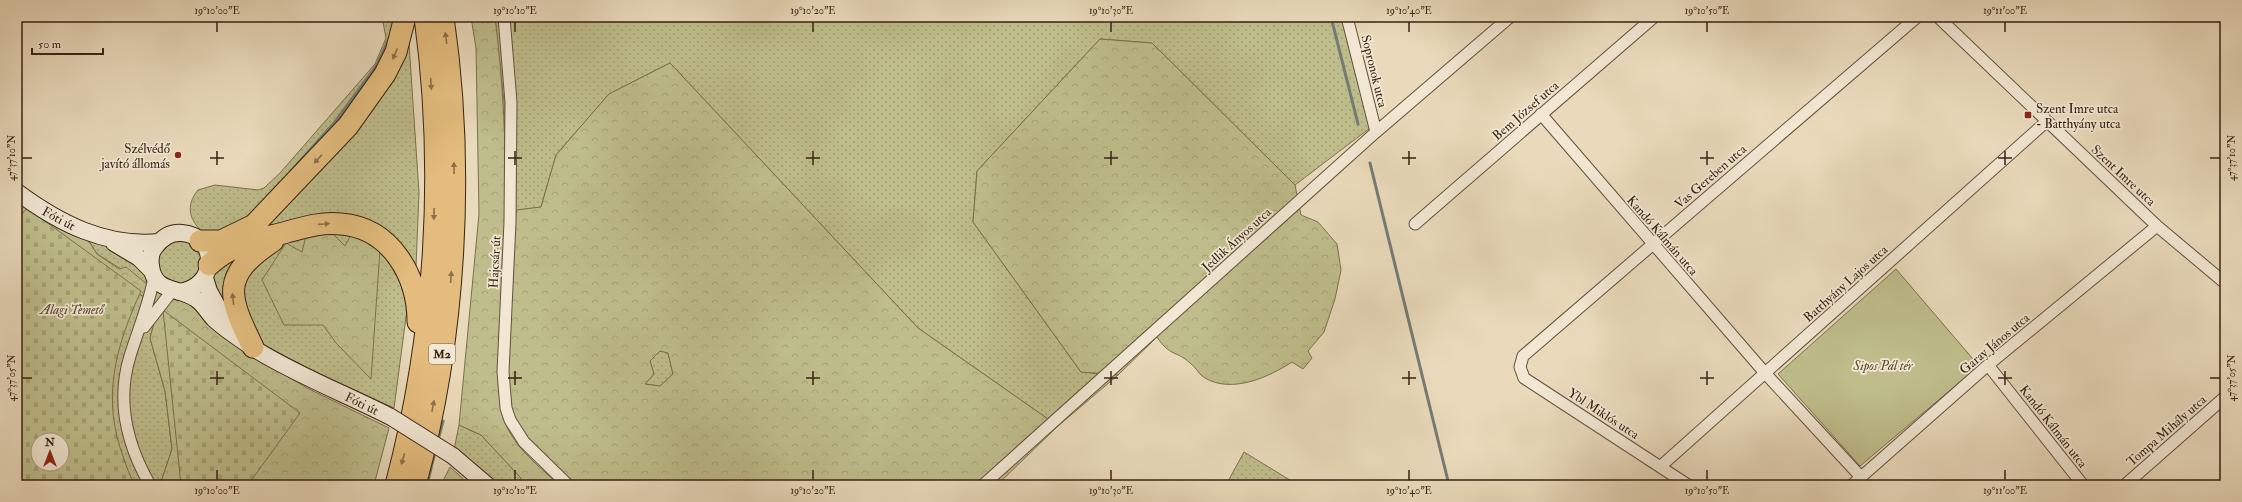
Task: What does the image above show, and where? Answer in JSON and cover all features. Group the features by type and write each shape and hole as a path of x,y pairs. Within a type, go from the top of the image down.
{"highway":[{"path":"200,241 221,241 254,225 343,132 364,106 385,74 396,52 405,17"},
{"name":"M2","path":"396,485 406,446 419,380 430,295 435,171 428,42 425,17"},
{"name":"M2","path":"415,485 424,454 440,374 451,273 454,221 452,127 447,42 443,17"},
{"path":"207,271 232,248 315,224 342,224 361,229 375,235 394,250 411,278 418,302 415,353 419,380"},
{"path":"253,347 234,305 233,292 235,281 240,270 249,258 286,232"}],"main road":[{"name":"Fóti út","path":"17,192 43,212 79,230 104,237"},
{"path":"153,274 151,255 159,242 169,235 181,233 189,235 200,241 207,252 209,291 231,332"},
{"path":"104,237 137,244 159,242"},
{"path":"104,237 139,258 163,287 176,291 194,288 207,271"},
{"name":"Fóti út","path":"176,291 196,299 214,318 253,347 391,418 453,456 487,485"}],"street":[{"name":"Hajcsár út","path":"504,17 511,102 510,222 503,372 506,408 510,420 524,442 568,485"},
{"name":"Sopronok utca","path":"1348,17 1376,132"},
{"name":"Jedlik Ányos utca","path":"983,485 1376,132 1510,17"},
{"name":"Bem József utca","path":"1415,224 1654,17"},
{"name":"Vas Gereben utca","path":"1523,356 1917,17"},
{"name":"Szent Imre utca","path":"1938,17 2157,226 2225,283"},
{"name":"Kandó Kálmán utca","path":"1541,114 1765,373"},
{"name":"Batthyány Lajos utca","path":"1661,466 2047,121"},
{"name":"Garay János utca","path":"1852,485 1860,476 1988,364 2157,226"},
{"path":"150,485 138,463 131,445 126,426 124,408 126,374 140,332 153,274"},
{"path":"140,332 176,291"},
{"name":"Ybl Miklós utca","path":"1523,356 1520,367 1524,378 1688,485"},
{"name":"Kandó Kálmán utca","path":"1988,364 2083,485"},
{"path":"1765,373 1860,476"},
{"name":"Tompa Mihály utca","path":"2125,485 2225,397"}],"green space":[{"path":"382,17 401,17 363,96 245,225 205,234 192,219 190,208 191,202 198,190 215,185 258,190 264,188 280,173 375,64 386,38"},
{"path":"471,17 495,17 504,116 506,166 506,266 503,415 512,436 518,445 559,485 525,485 520,477 481,435 459,425 479,214 476,48"},
{"path":"495,17 1343,17 1370,128 1295,185 1152,43 1100,39 977,171 973,222 1081,372 1118,375 1058,426 918,328 670,63 609,94 556,155 541,207 505,212 504,102"},
{"path":"408,28 419,193 416,267 391,236 252,230 271,215"},
{"path":"1100,39 1152,43 1295,185 1301,215 1318,222 1337,244 1341,270 1335,299 1324,332 1308,351 1312,358 1303,369 1292,362 1283,368 1250,382 1238,384 1216,383 1203,377 1181,356 1169,351 1157,337 1118,375 1081,372 973,222 977,171"},
{"path":"670,63 918,328 1058,426 997,485 574,485 531,445 512,419 508,372 516,210 541,207 556,155 609,94","holes":["660,351 668,353 673,374 660,386 645,384 654,374 650,361"]},
{"path":"17,196 79,234 90,243 97,254 119,269 126,267 153,289 163,295 173,299 193,299 258,358 307,388 389,428 374,485 160,485 172,449 165,391 150,338 159,305 115,281 17,221"},
{"name":"Alagi Temető","path":"27,208 141,291 124,333 118,353 112,395 113,415 117,437 127,469 135,485 17,485 17,220"},
{"path":"329,230 345,246 352,233 380,250 371,379 336,343 323,325 284,325 262,280 286,243 302,252 307,232"},
{"path":"351,230 380,245 397,266 408,302 394,408 313,371 264,345 241,327 221,299 212,280 219,265 296,234"},
{"path":"79,234 107,244 141,262 153,289 97,254 90,243"},
{"path":"180,240 192,244 198,250 202,262 198,274 192,280 180,284 168,280 162,274 158,262 162,250 168,244"},
{"name":"Sipos Pál tér","path":"1896,269 1979,366 1860,466 1778,374"},
{"path":"115,281 159,305 150,338 165,391 172,449 160,485 17,485 17,417"},
{"path":"163,310 300,413 248,485 181,485"},
{"path":"660,351 668,353 673,374 660,386 645,384 654,374 650,361"},
{"path":"459,425 481,435 520,477 525,485 494,485 454,450"},
{"path":"1244,452 1298,485 1226,485"},
{"path":"450,467 468,483 471,485 441,485"}],"waterway":[{"path":"1331,17 1358,124"},
{"path":"291,171 335,122 377,65 390,36"},
{"path":"1370,163 1449,485"},
{"path":"438,440 443,421"},
{"path":"427,485 435,452"}],"place":[{"name":"Szent Imre utca - Batthyány utca","path":"2028,115"},
{"name":"Szélvédő javító állomás","path":"178,155"}]}
